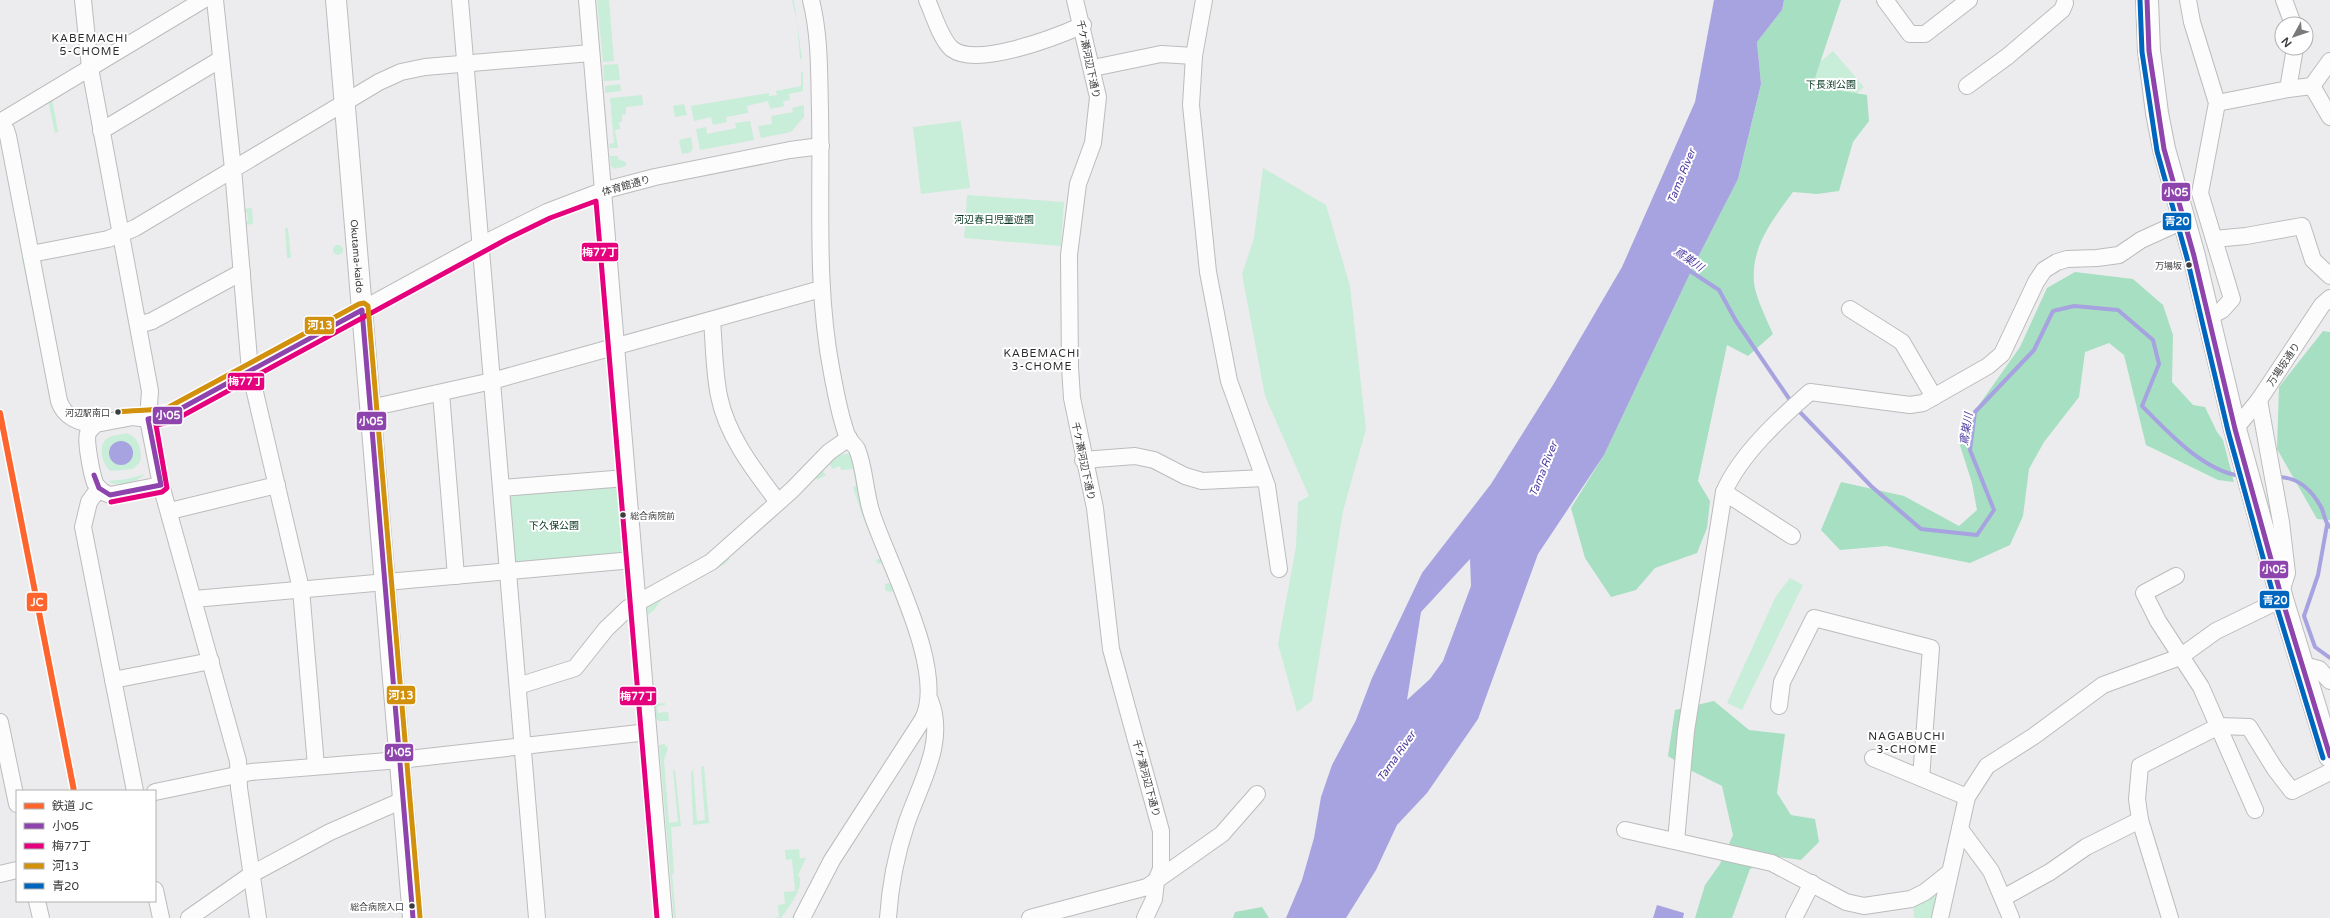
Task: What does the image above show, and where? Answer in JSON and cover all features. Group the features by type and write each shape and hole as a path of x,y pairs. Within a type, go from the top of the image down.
{"highway":[{"path":"2147,0 2149,51 2157,113 2164,149 2185,220 2235,429 2281,595 2330,756"}],"main road":[{"name":"Okutama-kaido","path":"336,0 413,918"}],"street":[{"path":"83,0 90,68 150,391 148,419 161,484 170,511 194,599 240,774 239,788 258,918"},
{"path":"0,122 203,0"},
{"path":"215,0 233,169 250,371 301,589 316,766"},
{"path":"460,0 537,918"},
{"path":"587,0 664,918"},
{"path":"811,0 818,36 821,146 821,289 828,351 837,395 849,438 857,449 872,515 898,575 912,618 926,666 929,698 936,714 931,764 906,825 889,894 888,918"},
{"path":"927,0 950,48 964,55 994,53 1033,45 1083,26"},
{"name":"千ケ瀬河辺下通り","path":"1075,0 1093,68 1098,97 1093,143 1078,184 1069,255 1070,367 1072,398 1083,460 1096,515 1111,649 1161,831 1161,869 1156,881 1154,899 1145,918"},
{"path":"1204,0 1194,56 1191,105 1209,280 1229,382 1264,478 1279,569"},
{"path":"1885,0 1910,34 1925,34 1969,0"},
{"path":"2188,0 2192,22 2217,103 2200,192 2232,299 2222,310 2209,317"},
{"path":"2284,0 2290,16"},
{"path":"1967,86 2014,51 2062,10 2065,1"},
{"path":"31,254 108,239 135,228 379,82 401,72 421,68 591,53"},
{"path":"1093,68 1161,54 1194,56"},
{"path":"2288,89 2294,56"},
{"path":"101,131 221,59"},
{"path":"2217,103 2288,89 2312,86 2330,61"},
{"path":"2312,86 2330,116"},
{"path":"0,128 6,130 8,136 60,405 73,418 84,423 96,424 133,417 148,419"},
{"name":"体育館通り","path":"148,419 169,415 480,246 547,212 602,191 693,169 790,150 821,146"},
{"path":"1676,842 1686,731 1724,492 1735,470 1787,412 1810,392 1910,404 1923,403 1934,397 1988,366 2002,354 2036,282 2044,270 2057,262 2067,259 2097,258 2119,255 2141,240 2185,220"},
{"path":"2214,239 2246,236 2302,226 2313,260 2330,276"},
{"path":"138,325 152,321 242,272"},
{"path":"370,408 492,381 821,289"},
{"name":"万場坂通り","path":"2235,429 2259,400 2322,305 2330,298"},
{"path":"1850,309 1902,342 1934,397"},
{"path":"712,320 719,396 725,418 748,460 778,502"},
{"path":"441,393 456,576"},
{"path":"1940,918 1967,796 1987,766 2034,736 2103,685 2180,657 2216,631 2281,595 2287,573 2259,400"},
{"path":"96,424 87,437 94,475 99,488 110,495 161,484"},
{"path":"518,686 575,668 612,623 637,603 711,562 778,502 829,452 849,438"},
{"path":"1083,460 1135,456 1154,460 1185,476 1202,481 1264,478"},
{"path":"501,488 626,478"},
{"path":"170,511 277,485"},
{"path":"99,488 89,502 83,527 135,790"},
{"path":"1724,492 1792,536"},
{"path":"194,599 633,560"},
{"path":"2176,576 2144,593 2158,621 2180,657 2201,687 2255,810"},
{"path":"1779,706 1782,682 1814,618 1931,648 1921,778"},
{"path":"113,680 211,662"},
{"path":"2303,665 2319,669 2330,680"},
{"path":"802,918 832,860 923,718 929,698"},
{"path":"0,722 3,749 16,800"},
{"path":"2170,918 2140,820 2137,799 2140,766 2219,726 2249,727 2275,769 2292,791 2330,772"},
{"path":"156,792 240,774 316,766 400,760 648,732"},
{"path":"1873,758 1967,796"},
{"path":"1030,918 1075,913 1147,887 1222,834 1258,794"},
{"path":"189,918 252,874 330,832 403,800"},
{"path":"2003,898 2050,872 2086,847 2140,820"},
{"path":"1960,829 1991,871 2011,918"},
{"path":"1624,830 1772,864 1812,883 1846,902 1864,906 1911,899 1925,892 1950,872"},
{"path":"0,874 16,870"},
{"path":"1794,918 1812,883"},
{"path":"156,895 161,918"},
{"path":"37,902 41,918"}],"green space":[{"path":"597,0 609,0 614,61 603,62"},
{"path":"792,0 794,0 797,22"},
{"path":"1784,0 1841,0 1815,78 1830,89 1867,95 1869,121 1853,142 1839,191 1817,194 1793,192 1771,223 1760,245 1754,269 1754,282 1759,301 1773,334 1748,356 1727,345 1698,481 1710,501 1707,528 1697,553 1655,568 1636,590 1611,597 1585,558 1571,508 1604,455 1694,265 1738,179 1761,84 1757,42 1782,10"},
{"path":"797,22 802,59 800,59"},
{"name":"下長渕公園","path":"1833,51 1864,87 1828,117 1798,81"},
{"path":"618,64 620,80 604,81 603,65"},
{"path":"801,72 803,72 803,91 789,94 790,100 783,101 784,106 770,109 768,101 747,106 748,113 726,117 727,122 713,125 711,117 694,121 691,106 769,93 769,96 777,95 776,91 801,86"},
{"path":"620,84 621,91 605,93 605,86"},
{"path":"642,95 643,105 626,107 626,114 622,115 622,122 619,122 620,129 615,130 618,148 610,148 609,144 614,143 610,98"},
{"path":"52,98 58,132 55,133 48,100"},
{"path":"684,104 687,115 675,117 673,106"},
{"path":"804,105 804,117 791,132 761,138 758,126 772,124 771,116 793,112 792,108"},
{"path":"750,121 754,140 700,150 696,129 706,127 707,134 736,128 735,123"},
{"path":"961,121 970,188 921,194 913,127"},
{"path":"691,137 692,152 682,154 679,140"},
{"path":"610,156 618,156 618,159 626,162 626,166 615,169 611,166"},
{"path":"1263,168 1326,205 1350,286 1366,429 1343,511 1312,701 1297,712 1278,644 1296,547 1298,502 1309,496 1265,396 1242,274 1254,238"},
{"name":"河辺春日児童遊園","path":"967,195 1064,202 1061,246 964,238"},
{"path":"252,208 253,224 245,225 244,221 248,221 247,212 244,212 243,209"},
{"path":"285,228 288,228 291,258 287,258"},
{"path":"338,245 343,250 338,255 333,250"},
{"path":"22,259 25,259 38,337"},
{"path":"2075,272 2133,279 2163,305 2173,335 2172,382 2193,405 2205,407 2217,432 2223,440 2234,482 2218,480 2146,445 2124,355 2109,343 2085,352 2079,397 2044,442 2029,469 2023,516 2010,545 1970,563 1886,546 1840,550 1821,530 1841,482 1904,496 1959,526 1977,510 1972,483 1957,436 2020,347 2047,288"},
{"path":"2323,331 2330,332 2330,520 2317,519 2277,449 2279,387"},
{"path":"126,433 134,437 139,444 141,453 140,462 133,469 111,471 105,465 103,460 103,445 110,437","holes":["110,448 128,463 121,465 109,456"]},
{"path":"852,453 881,554 879,555 862,515 853,487 856,486 853,469 841,470 840,466 833,469 829,464 822,471 826,475 817,480 815,476 834,456"},
{"path":"144,474 137,480 127,483 116,484 108,481 126,479"},
{"name":"下久保公園","path":"615,483 620,487 625,552 621,556 518,565 514,561 508,496 512,491"},
{"path":"727,556 730,559 723,565 664,596 654,610 648,615 647,606"},
{"path":"883,557 894,590 890,592 885,590 885,584 890,583 882,563 878,564 876,560"},
{"path":"1790,578 1803,585 1742,710 1727,703 1776,596"},
{"path":"1714,701 1749,730 1785,734 1777,793 1791,815 1815,819 1819,842 1801,860 1779,857 1750,869 1732,918 1695,918 1705,885 1720,864 1733,835 1722,786 1692,771 1668,756 1675,710"},
{"path":"665,703 665,705 657,706 658,713 668,712 669,721 659,721 656,719 655,704"},
{"path":"664,744 668,748 664,760 669,823 678,822 673,771 675,770 681,826 671,827 674,874 672,874 676,918 674,918 659,745"},
{"path":"704,766 709,823 693,825 691,773 693,769 697,821 705,820 701,767"},
{"path":"862,797 864,798 795,918 792,918 825,855"},
{"path":"799,849 800,858 806,858 798,875 800,884 798,890 781,918 773,918 779,917 778,905 785,904 784,892 795,891 792,859 786,860 785,850"},
{"path":"1939,885 1934,918 1914,918 1913,904"},
{"path":"1262,907 1269,918 1233,918 1235,912"}],"water":[{"name":"Tama River","path":"1714,0 1784,0 1782,10 1757,42 1761,84 1738,179 1694,265 1604,455 1538,554 1478,719 1427,793 1397,825 1376,870 1346,918 1286,918 1302,880 1314,838 1321,797 1332,765 1356,720 1372,678 1422,573 1491,484 1553,385 1622,267 1695,102","holes":["1470,559 1471,586 1443,661 1430,679 1407,700 1421,612"]},
{"path":"121,441 130,444 133,453 130,462 121,465 112,462 109,453 112,444"},
{"path":"1657,905 1684,913 1683,918 1653,918"}],"waterway":[{"name":"鳶巣川","path":"1687,269 1719,290 1736,321 1792,403"},
{"name":"鳶巣川","path":"1796,408 1871,486 1921,529 1977,535 1994,510 1970,450 1975,412 2034,350 2053,311 2074,306 2118,310 2153,340 2159,364 2142,406 2174,438 2199,458 2212,466 2240,476"},
{"name":"鳶巣川","path":"2277,477 2291,479 2303,485 2313,495 2321,507 2330,527"},
{"path":"2327,525 2318,575 2304,616 2315,647 2330,658"}],"rail line":[{"name":"JC","path":"0,413 74,790"}],"transit line":[{"name":"青20","path":"2140,0 2142,52 2157,151 2187,258 2228,431 2275,601 2323,758"},
{"name":"小05","path":"2147,0 2149,51 2164,149 2194,256 2235,429 2282,599 2330,756"},
{"name":"梅77丁","path":"111,502 162,492 167,488 156,425 171,422 507,239 550,218 596,201 657,918"},
{"name":"河13","path":"118,412 167,408 359,304 364,303 368,306 420,917"},
{"name":"小05","path":"94,475 99,488 110,495 161,485 148,419 169,415 362,310 413,918"}],"place":[{"name":"万場坂","path":"2189,265"},
{"name":"河辺駅南口","path":"118,412"},
{"name":"総合病院前","path":"623,515"},
{"name":"総合病院入口","path":"412,906"}],"district":[{"name":"KABEMACHI 5-CHOME","path":"90,44"},
{"name":"KABEMACHI 3-CHOME","path":"1042,359"},
{"name":"NAGABUCHI 3-CHOME","path":"1907,742"}]}
